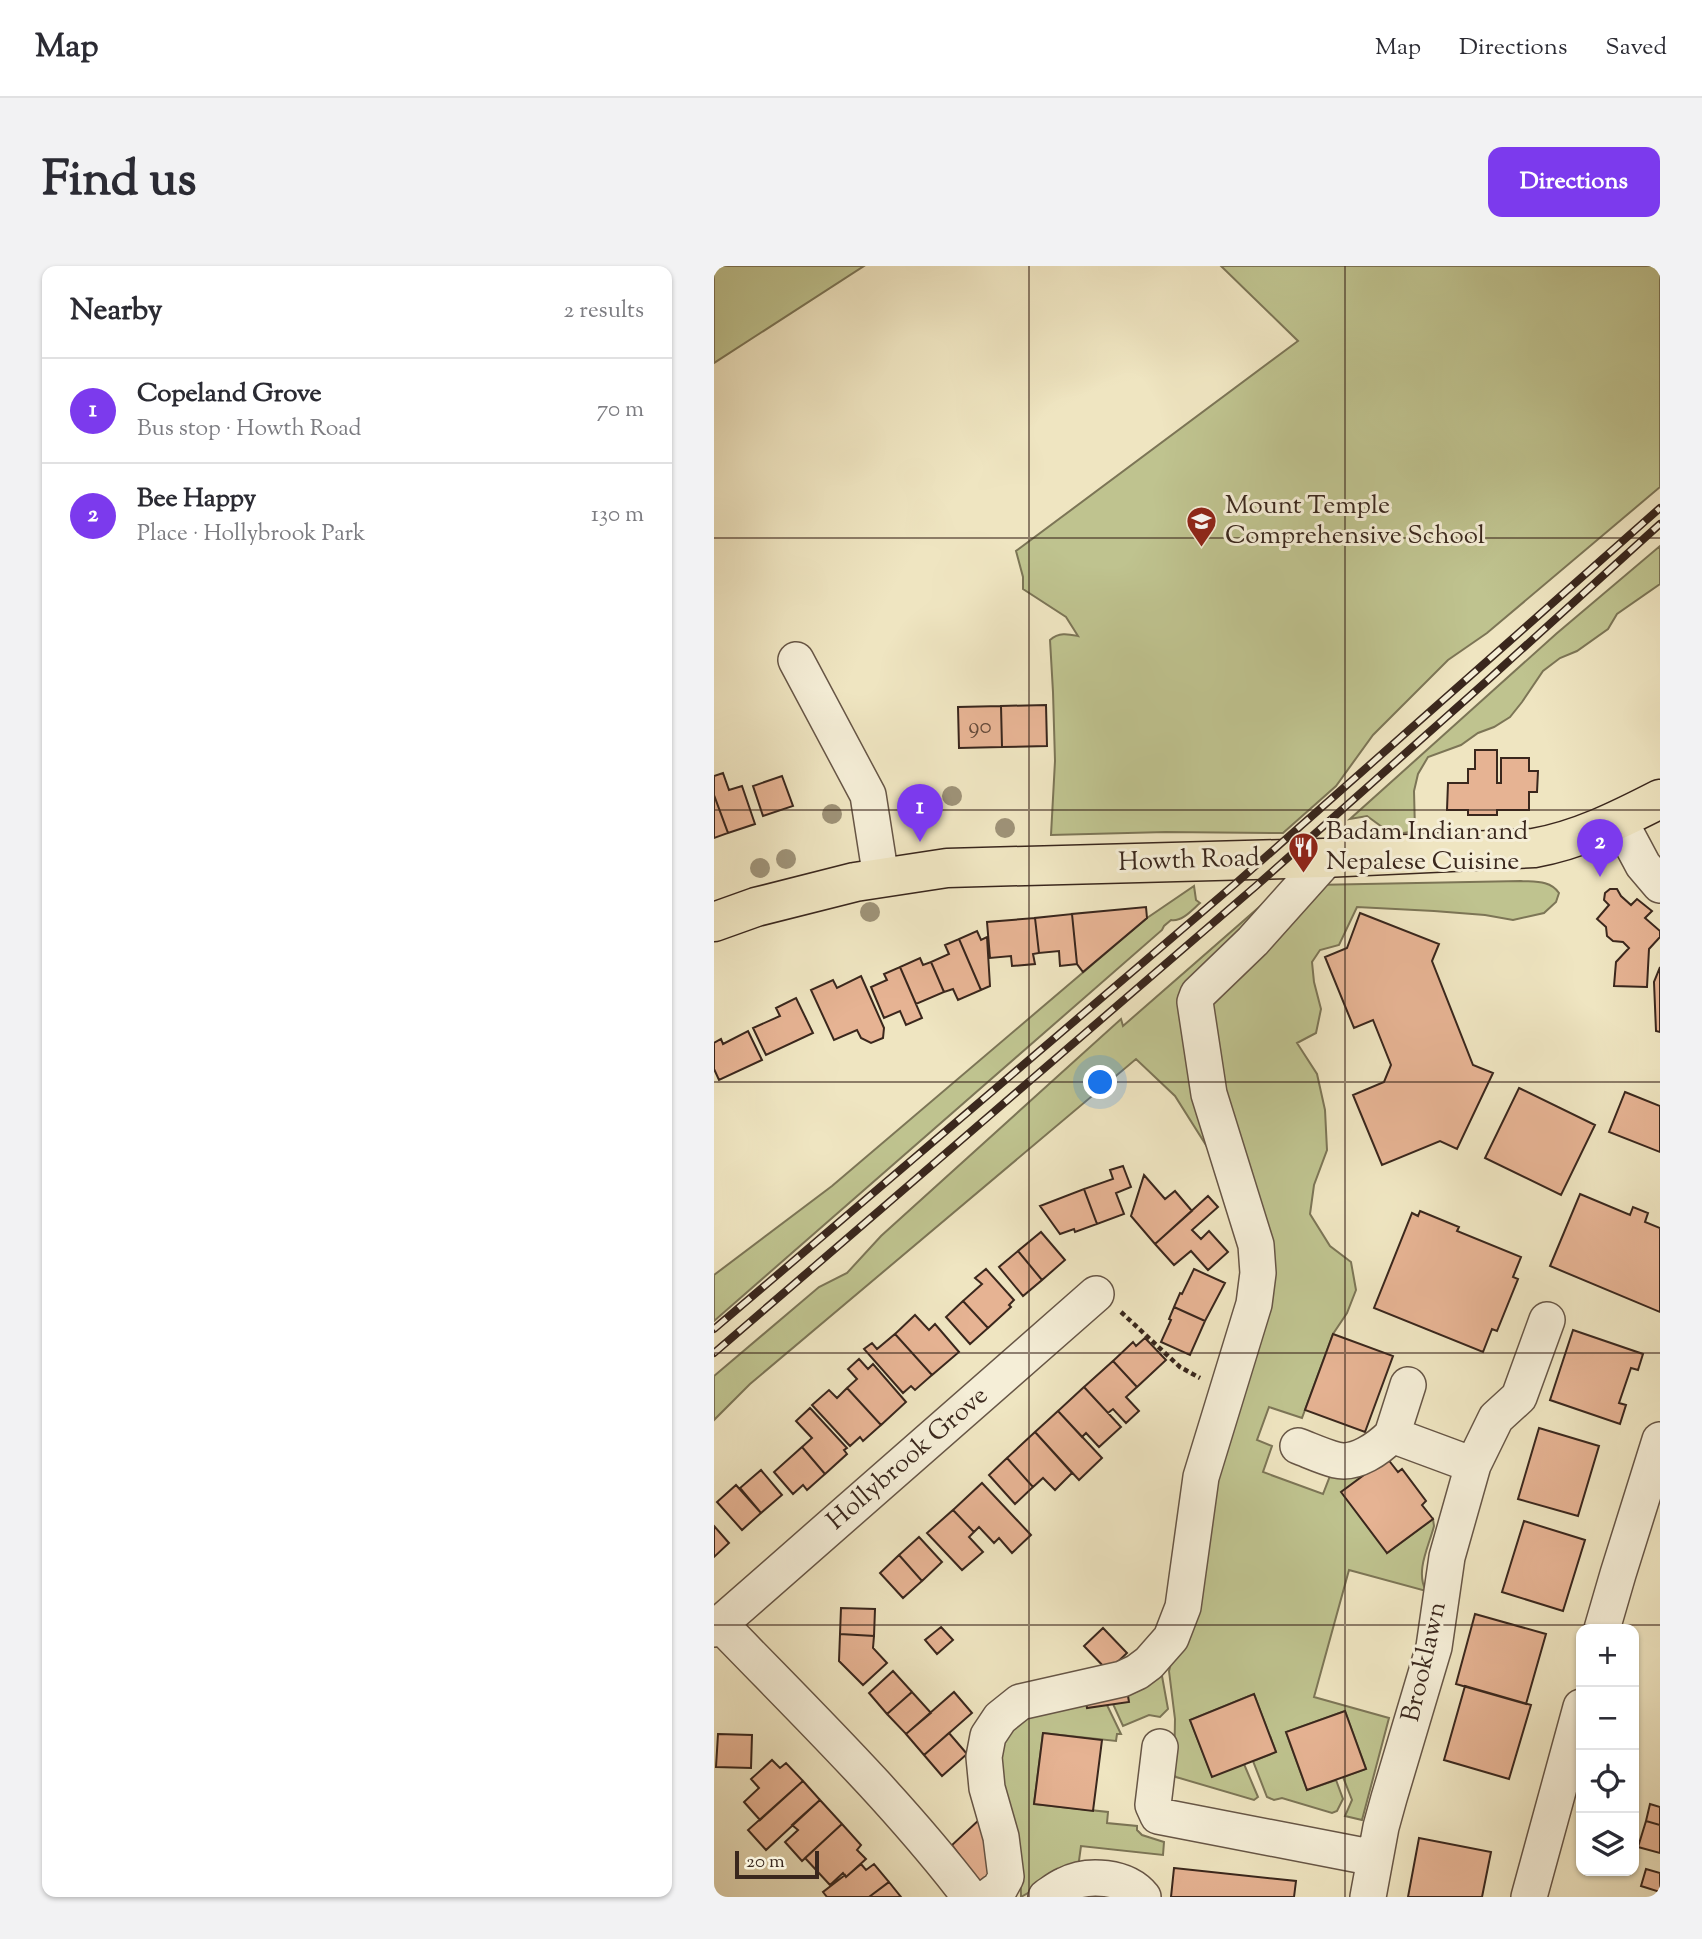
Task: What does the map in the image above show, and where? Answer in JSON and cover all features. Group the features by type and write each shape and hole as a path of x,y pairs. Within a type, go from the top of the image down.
{"main road":[{"name":"Howth Road","path":"714,922 756,907 856,882 947,868 1324,858 1534,848 1568,841 1660,799"}],"street":[{"path":"796,660 868,795 881,878"},
{"path":"1619,820 1643,864 1660,885"},
{"path":"988,1897 1000,1888 1006,1877 1001,1836 987,1788 984,1757 988,1736 1000,1718 1020,1702 1122,1679 1137,1672 1149,1663 1171,1638 1183,1607 1201,1477 1254,1304 1258,1273 1256,1245 1209,1094 1195,1002 1198,994 1262,931 1321,865 1324,858"},
{"name":"Hollybrook Grove","path":"970,1897 935,1851 891,1802 717,1627 1096,1294"},
{"name":"Brooklawn","path":"1368,1897 1389,1798 1434,1647 1447,1557 1473,1465 1496,1418 1519,1397 1547,1320"},
{"path":"1298,1446 1338,1461 1349,1461 1374,1449 1392,1435 1408,1385"},
{"path":"1392,1435 1473,1465"},
{"path":"1603,1624 1660,1440"},
{"path":"1529,1897 1576,1725"},
{"path":"1160,1746 1153,1805 1158,1816 1375,1858"},
{"path":"1046,1897 1066,1884 1085,1878 1106,1878 1129,1884 1143,1897"}],"path":[{"path":"1096,1294 1102,1294 1180,1367 1228,1394"}],"green space":[{"path":"714,266 864,266 714,363"},
{"name":"Mount Temple Comprehensive School","path":"1221,266 1660,266 1660,487 1487,633 1448,660 1373,735 1336,786 1283,833 1051,835 1055,761 1050,640 1067,634 1078,636 1066,617 1023,589 1023,577 1016,551 1298,341"},
{"path":"1660,546 1660,584 1617,614 1608,629 1543,671 1510,717 1461,745 1428,757 1418,774 1414,791 1415,831 1398,834 1389,832 1367,816 1350,819 1556,634"},
{"path":"1542,882 1551,886 1559,893 1556,902 1544,913 1513,920 1485,915 1357,907 1339,945 1320,950 1312,962 1321,1009 1316,1033 1297,1043 1317,1074 1325,1110 1327,1150 1314,1185 1310,1214 1330,1246 1351,1262 1356,1290 1347,1313 1333,1334 1302,1418 1269,1407 1257,1440 1272,1446 1263,1472 1323,1494 1330,1476 1373,1468 1387,1553 1433,1519 1434,1526 1422,1567 1426,1591 1349,1570 1314,1697 1389,1718 1362,1820 1345,1816 1352,1800 1343,1777 1366,1769 1345,1711 1286,1732 1307,1790 1336,1780 1343,1799 1337,1811 1332,1813 1282,1798 1274,1800 1267,1797 1253,1761 1276,1752 1254,1694 1190,1720 1212,1776 1244,1764 1258,1797 1254,1800 1174,1775 1175,1719 1169,1671 1174,1651 1183,1634 1245,1252 1216,1161 1175,1096 1136,1059 750,1384 714,1420 714,1376 819,1287 847,1273 881,1236 1121,1019 1123,1026 1281,888"},
{"path":"1194,886 1196,900 1200,903 1194,909 1164,926 714,1321 714,1275 832,1186 1147,918"},
{"path":"1158,1672 1162,1676 1168,1709 1160,1717 1149,1715 1123,1726 1113,1704 1127,1690"},
{"path":"1033,1704 1107,1705 1121,1734 1117,1734 1116,1741 1043,1733 1034,1804 1108,1812 1107,1823 1137,1826 1142,1835 1164,1842 1163,1855 1081,1846 1078,1868 1021,1897 1020,1850 995,1782 1004,1729"}],"building":[{"path":"1046,705 1047,746 1002,747 1001,706"},
{"path":"1001,706 1002,747 959,748 958,707"},
{"path":"1475,750 1497,750 1497,783 1501,783 1501,758 1529,758 1529,771 1538,771 1537,792 1529,792 1529,810 1497,810 1497,815 1468,815 1468,810 1447,810 1448,783 1468,783 1468,769 1475,769"},
{"path":"723,773 729,790 742,786 755,824 728,833 714,795 714,776"},
{"path":"782,776 793,806 763,816 753,786"},
{"path":"714,795 728,833 714,838"},
{"path":"1610,889 1617,889 1631,905 1637,899 1652,911 1645,918 1660,931 1660,937 1649,949 1647,987 1614,986 1616,962 1629,948 1623,942 1613,941 1607,936 1606,927 1597,919 1609,905 1604,900 1605,893"},
{"path":"1146,907 1147,918 1083,972 1077,964 1072,914"},
{"path":"1360,913 1439,944 1432,961 1473,1065 1493,1073 1457,1149 1440,1141 1382,1165 1353,1095 1384,1082 1391,1065 1373,1020 1354,1028 1325,957 1347,948"},
{"path":"1072,914 1077,964 1060,966 1059,951 1039,953 1035,918"},
{"path":"1035,918 1039,953 1033,954 1035,964 1012,966 1011,956 990,958 987,922"},
{"path":"977,931 981,940 987,937 990,986 981,990 959,939"},
{"path":"959,939 981,990 958,1000 953,989 944,992 931,962 949,954 945,945"},
{"path":"920,958 923,965 931,962 944,992 916,1004 900,967"},
{"path":"900,967 922,1018 906,1025 900,1011 884,1018 871,987 887,980 884,974"},
{"path":"1660,967 1660,1032 1656,1031 1654,982"},
{"path":"861,976 884,1028 883,1038 871,1043 861,1038 857,1030 834,1040 811,990 833,980 837,988"},
{"path":"796,998 813,1033 766,1055 753,1028 780,1016 776,1008"},
{"path":"748,1031 762,1060 719,1080 714,1069 714,1043 721,1039 723,1044"},
{"path":"1519,1088 1595,1125 1561,1195 1485,1158"},
{"path":"1625,1092 1660,1106 1660,1152 1609,1132"},
{"path":"1123,1166 1131,1187 1116,1193 1124,1214 1097,1224 1084,1189 1113,1179 1110,1170"},
{"path":"1144,1175 1165,1199 1175,1191 1192,1211 1155,1244 1131,1216"},
{"path":"1084,1189 1097,1224 1060,1234 1040,1206"},
{"path":"1580,1194 1630,1215 1633,1207 1648,1213 1645,1222 1660,1228 1660,1312 1550,1266"},
{"path":"1208,1196 1218,1207 1192,1230 1201,1239 1209,1231 1228,1252 1208,1270 1191,1251 1174,1265 1155,1244"},
{"path":"1420,1211 1459,1227 1457,1231 1521,1257 1513,1277 1518,1279 1497,1331 1492,1329 1483,1352 1374,1308 1412,1213 1418,1216"},
{"path":"1041,1232 1065,1260 1042,1280 1018,1251"},
{"path":"1018,1251 1042,1280 1023,1296 999,1267"},
{"path":"986,1269 1014,1300 1009,1305 1011,1307 988,1328 963,1301 982,1284 975,1278"},
{"path":"1194,1269 1225,1283 1205,1321 1174,1307"},
{"path":"963,1301 988,1328 970,1344 946,1317"},
{"path":"1174,1307 1205,1321 1190,1355 1161,1342"},
{"path":"915,1315 929,1330 935,1324 959,1352 932,1375 895,1334"},
{"path":"1573,1330 1643,1354 1638,1370 1631,1368 1619,1403 1626,1405 1620,1424 1550,1400"},
{"path":"895,1334 932,1375 915,1390 911,1386 903,1393 864,1349 872,1343 877,1349"},
{"path":"1333,1334 1393,1356 1365,1432 1305,1410"},
{"path":"1145,1338 1166,1360 1137,1387 1113,1361 1133,1342 1136,1346"},
{"path":"859,1359 868,1369 873,1364 906,1402 881,1425 847,1388 857,1379 848,1369"},
{"path":"1113,1361 1137,1387 1126,1397 1139,1411 1126,1423 1113,1409 1108,1413 1084,1387"},
{"path":"1084,1387 1121,1427 1099,1447 1086,1433 1082,1437 1058,1411"},
{"path":"847,1388 881,1425 863,1441 860,1437 850,1446 812,1405 829,1390 837,1398"},
{"path":"810,1408 847,1448 844,1450 847,1454 825,1474 802,1447 812,1438 796,1421"},
{"path":"1058,1411 1102,1458 1079,1480 1035,1432"},
{"path":"1539,1428 1599,1446 1578,1516 1518,1499"},
{"path":"1035,1432 1072,1473 1055,1490 1043,1478 1033,1487 1007,1458"},
{"path":"802,1447 825,1474 807,1490 803,1485 793,1494 774,1472"},
{"path":"1007,1458 1033,1487 1015,1504 989,1475"},
{"path":"1387,1458 1398,1472 1402,1469 1426,1501 1422,1505 1433,1519 1387,1553 1341,1492"},
{"path":"761,1470 782,1495 761,1513 740,1488"},
{"path":"982,1483 1031,1535 1012,1553 999,1538 994,1543 979,1527 974,1532 953,1510"},
{"path":"736,1485 761,1513 742,1530 717,1502"},
{"path":"953,1510 974,1532 969,1537 983,1552 962,1570 927,1533"},
{"path":"1524,1521 1585,1540 1563,1611 1502,1592"},
{"path":"714,1526 729,1543 714,1557"},
{"path":"919,1537 942,1562 922,1581 899,1555"},
{"path":"899,1555 922,1581 903,1598 880,1573"},
{"path":"841,1608 875,1609 874,1636 840,1634"},
{"path":"1475,1614 1546,1634 1526,1704 1456,1684"},
{"path":"941,1627 953,1640 937,1654 925,1640"},
{"path":"1103,1628 1127,1653 1108,1671 1084,1646"},
{"path":"840,1634 874,1636 873,1648 887,1663 863,1685 839,1661"},
{"path":"893,1671 912,1692 887,1714 869,1693"},
{"path":"1465,1686 1531,1705 1509,1779 1444,1760"},
{"path":"1127,1690 1129,1702 1087,1708 1085,1696"},
{"path":"912,1692 931,1713 906,1734 887,1714"},
{"path":"954,1692 972,1713 924,1755 906,1734"},
{"path":"1254,1694 1276,1752 1212,1777 1190,1720"},
{"path":"1345,1711 1366,1769 1307,1790 1286,1732"},
{"path":"949,1733 967,1754 942,1776 924,1755"},
{"path":"1043,1733 1102,1740 1093,1811 1034,1804"},
{"path":"718,1734 752,1735 751,1768 716,1767"},
{"path":"772,1760 780,1768 786,1763 803,1781 760,1820 744,1802 759,1788 751,1779"},
{"path":"803,1781 820,1800 766,1850 748,1830"},
{"path":"820,1800 842,1824 802,1861 785,1842 798,1830 792,1825"},
{"path":"1650,1804 1660,1807 1660,1825 1646,1821"},
{"path":"981,1818 992,1882 983,1887 952,1845"},
{"path":"1646,1821 1660,1825 1660,1853 1639,1847"},
{"path":"842,1824 861,1845 857,1850 866,1859 846,1877 843,1873 830,1885 805,1858"},
{"path":"1419,1838 1491,1852 1482,1897 1408,1897"},
{"path":"861,1864 866,1870 874,1864 889,1882 869,1897 827,1897 823,1892"},
{"path":"1174,1868 1296,1881 1294,1897 1171,1897"},
{"path":"1646,1869 1660,1873 1660,1892 1641,1886"},
{"path":"889,1882 901,1897 869,1897"}],"railway":[{"path":"714,1329 1235,884 1660,508"},
{"path":"714,1353 1256,886 1660,524"}],"place":[{"name":"Mount Temple Comprehensive School","path":"1202,548"},
{"name":"Copeland Grove","path":"920,842"},
{"name":"Badam Indian and Nepalese Cuisine","path":"1303,874"},
{"name":"Bee Happy","path":"1600,877"}]}
